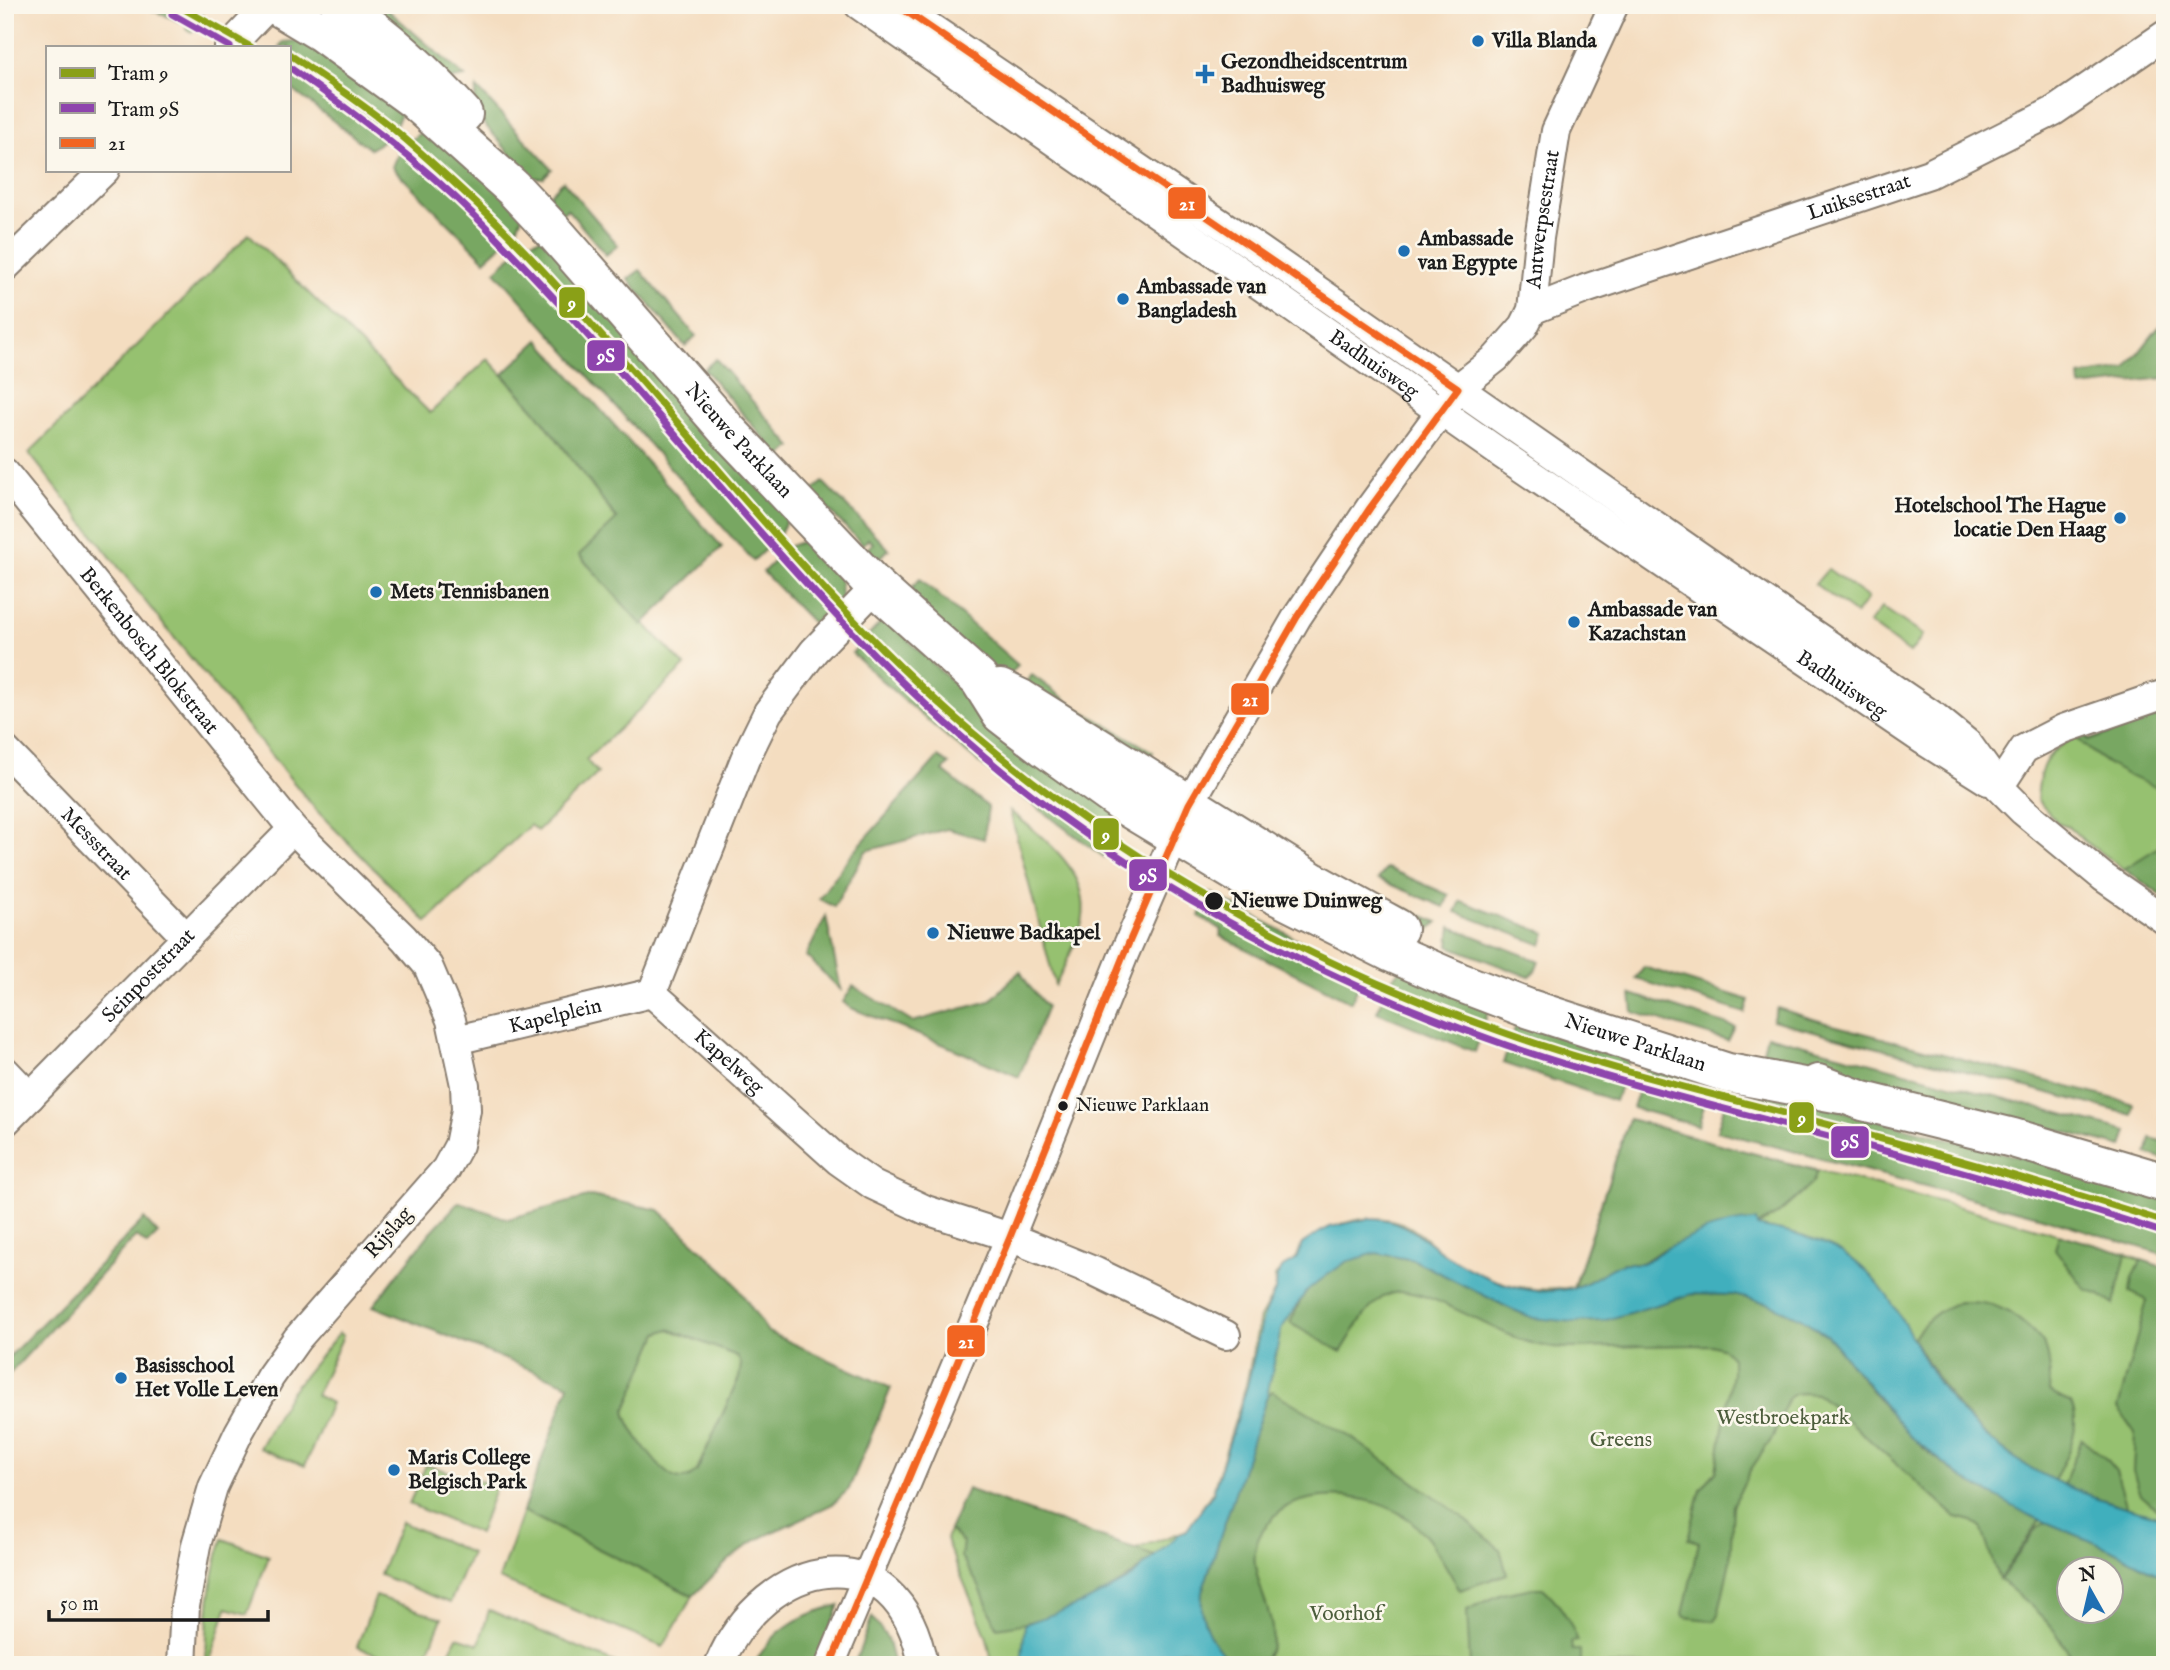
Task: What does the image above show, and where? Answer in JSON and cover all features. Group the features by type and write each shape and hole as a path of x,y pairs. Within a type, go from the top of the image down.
{"main road":[{"name":"Nieuwe Parklaan","path":"276,5 321,32 416,101 513,188 557,234 728,431 876,587 979,679 1001,714 1129,808 1182,820 1262,888 1325,921 1460,982 1527,1008 1717,1070 1842,1094 2013,1138 2165,1183"},
{"name":"Nieuwe Parklaan","path":"340,5 395,46 438,86 487,140 513,188"}],"street":[{"path":"230,46 269,5"},
{"name":"Badhuisweg","path":"859,5 1450,399"},
{"name":"Badhuisweg","path":"897,5 1450,399 1503,455 1923,740 1999,787 2023,811 2103,877 2165,920"},
{"name":"Antwerpsestraat","path":"1450,399 1496,358 1524,327 1532,310 1539,239 1556,131 1614,5"},
{"name":"Luiksestraat","path":"1532,310 1585,289 1929,174 2054,111 2165,35"},
{"path":"5,267 102,172"},
{"path":"830,1665 1182,820 1297,617 1370,508 1450,399"},
{"name":"Berkenbosch Blokstraat","path":"5,473 293,829"},
{"path":"652,993 745,759 768,712 814,652 876,587"},
{"path":"1999,787 2024,749 2063,729 2165,694"},
{"name":"Messstraat","path":"5,750 187,938"},
{"name":"Seinpoststraat","path":"5,1122 293,829"},
{"name":"Rijslag","path":"183,1665 185,1606 196,1545 213,1487 239,1432 270,1377 297,1339 446,1170 459,1145 466,1110 456,1040 436,980 428,966 404,938 293,829"},
{"name":"Kapelplein","path":"456,1040 652,993"},
{"name":"Kapelweg","path":"652,993 839,1161 873,1185 926,1210 1010,1237 1096,1272 1226,1335"},
{"path":"5,1071 30,1097"},
{"path":"719,1665 727,1645 745,1619 766,1598 786,1585 812,1574 838,1572 865,1578 887,1592 906,1611 915,1630 923,1665"}],"green space":[{"path":"139,5 206,5 192,32 186,29 187,24"},
{"path":"355,5 382,5 465,77 444,81"},
{"path":"319,39 406,103 388,136 370,149 290,88 290,46 280,46 283,42"},
{"path":"477,88 552,169 543,178 531,178 473,111"},
{"path":"432,125 523,214 515,233 485,260 392,167 403,148"},
{"path":"563,181 618,245 606,255 567,209 562,214 550,200 550,194"},
{"name":"Mets Tennisbanen","path":"249,234 430,413 488,359 535,410 617,520 579,555 685,666 586,760 598,773 537,831 530,825 427,922 317,811 167,629 29,453"},
{"path":"543,237 787,518 780,535 753,561 495,271 526,243"},
{"path":"640,270 696,336 685,346 628,279"},
{"path":"2165,319 2165,378 2080,387 2079,376 2126,369"},
{"path":"539,340 722,547 642,625 579,555 617,519 535,410 503,374"},
{"path":"716,359 792,447 780,457 704,369"},
{"path":"823,482 889,549 879,559 865,558 870,553 867,549 873,543 868,539 863,545 811,492"},
{"path":"807,540 842,576 841,598 813,623 763,572 789,546"},
{"path":"1828,569 1868,598 1856,614 1815,584"},
{"path":"920,579 1018,665 1010,675 1002,677 912,601 913,586"},
{"path":"1882,607 1923,635 1910,653 1869,623"},
{"path":"885,618 997,720 1119,809 1104,857 912,708 852,653"},
{"path":"1032,675 1076,707 1153,752 1144,768 1024,684"},
{"path":"2165,713 2165,898 2084,841 2069,827 2059,824 2037,800 2044,764 2063,744 2085,732 2089,740"},
{"path":"2165,713 2165,790 2116,769 2075,736 2084,733 2088,741"},
{"path":"938,757 949,764 943,771 988,807 984,839 947,829 866,851 834,907 819,899 849,857"},
{"path":"1010,811 1053,847 1075,876 1082,893 1084,911 1080,930 1055,985"},
{"path":"2165,843 2165,898 2124,869"},
{"path":"1387,868 1449,895 1444,907 1378,879"},
{"path":"1211,893 1365,972 1351,1002 1220,936 1222,930 1199,916"},
{"path":"1376,896 1438,922 1424,934 1375,909"},
{"path":"1461,901 1546,933 1542,945 1456,912"},
{"path":"826,916 841,990 806,956"},
{"path":"1451,927 1539,961 1534,973 1529,977 1449,946"},
{"path":"1403,967 1491,1003 1475,1052 1377,1012 1390,980"},
{"path":"1644,967 1749,1000 1745,1013 1636,979"},
{"path":"1020,971 1047,1007 1019,1077 851,1008 843,1002 853,986 912,1022 990,1001"},
{"path":"1631,994 1735,1027 1728,1041 1633,1012"},
{"path":"1777,1008 2134,1104 2132,1115 1772,1020"},
{"path":"1528,1016 1619,1048 1628,1062 1615,1101 1503,1063 1515,1028"},
{"path":"1767,1035 2127,1131 2122,1147 1763,1051"},
{"path":"1659,1060 1713,1077 1698,1126 1633,1108 1646,1068"},
{"path":"1731,1082 2030,1160 2165,1201 2165,1255 2042,1217 1717,1131"},
{"name":"Westbroekpark","path":"1629,1119 1965,1208 2165,1268 2165,1665 993,1665 986,1635 946,1540 949,1530 963,1542 965,1560 972,1576 999,1600 1187,1530 1213,1491 1246,1385 1260,1318 1275,1291 1275,1276 1296,1259 1302,1244 1313,1236 1353,1221 1395,1221 1413,1229 1457,1262 1488,1277 1521,1287 1573,1287"},
{"path":"1629,1119 1817,1171 1813,1182 1802,1193 1777,1215 1757,1226 1662,1250 1642,1263 1623,1263 1587,1283 1574,1287"},
{"path":"2151,1138 2165,1142 2165,1160 2147,1154"},
{"path":"591,1196 659,1210 730,1276 768,1332 891,1388 849,1489 833,1504 754,1541 729,1560 693,1596 523,1511 569,1385 373,1306 430,1233 459,1202 508,1219","holes":["669,1329 737,1356 741,1364 739,1378 697,1471 687,1478 676,1478 662,1468 646,1449 627,1419 625,1411 658,1333"]},
{"path":"144,1219 158,1234 147,1245 136,1236 5,1379 5,1361"},
{"path":"2059,1234 2126,1254 2114,1305 2100,1295 2086,1290 2055,1249"},
{"path":"1376,1253 1414,1260 1533,1318 1602,1321 1692,1294 1733,1295 1768,1303 1799,1317 1828,1336 1879,1400 1922,1447 1961,1477 2040,1520 1999,1580 1981,1527 1972,1521 1956,1517 1826,1401 1816,1394 1794,1394 1788,1399 1773,1437 1749,1472 1733,1506 1730,1561 1715,1621 1685,1617 1683,1614 1699,1542 1688,1539 1701,1489 1716,1471 1732,1373 1732,1358 1724,1349 1711,1345 1563,1348 1534,1344 1413,1293 1399,1292 1380,1299 1358,1324 1341,1352 1290,1323 1305,1293 1319,1279 1347,1262"},
{"path":"2142,1260 2165,1268 2165,1516 2141,1495 2133,1471 2135,1433 2118,1408 2147,1300 2130,1292 2132,1277"},
{"path":"1959,1302 1975,1302 2002,1309 2027,1326 2043,1344 2048,1354 2049,1392 2071,1403 2075,1423 2072,1443 2054,1481 2007,1453 1971,1422 1941,1384 1913,1338 1933,1316"},
{"path":"669,1329 738,1356 742,1364 739,1378 696,1472 682,1479 669,1474 653,1459 632,1428 625,1411 658,1333"},
{"path":"339,1333 343,1336 316,1395 331,1403 305,1466 259,1448 289,1394"},
{"path":"1272,1391 1352,1438 1460,1515 1500,1549 1507,1574 1460,1590 1426,1536 1398,1512 1352,1498 1303,1501 1288,1506 1277,1514 1262,1532 1256,1546 1257,1575 1273,1633 1270,1648 1261,1665 1233,1665 1208,1632 1202,1614 1202,1592 1267,1396"},
{"path":"2082,1439 2116,1471 2127,1508 2063,1486"},
{"path":"426,1465 496,1486 479,1534 409,1504"},
{"path":"967,1489 1154,1556 1120,1583 1082,1604 1040,1619 997,1628 979,1586 961,1557 963,1542 949,1530"},
{"path":"523,1511 693,1596 663,1647 499,1579"},
{"path":"2048,1521 2110,1549 2119,1554 2054,1554 2054,1624 2124,1624 2124,1556 2165,1578 2165,1665 2072,1665 2062,1641 2053,1629 2000,1580 2037,1528"},
{"path":"401,1522 471,1553 450,1603 380,1575"},
{"path":"223,1539 269,1556 247,1614 227,1608 209,1664 206,1661 210,1599"},
{"path":"1543,1588 1564,1612 1578,1641 1571,1642 1572,1650 1580,1650 1580,1665 1470,1665 1467,1610 1502,1594"},
{"path":"376,1596 442,1618 423,1665 407,1665 357,1647"},
{"path":"839,1605 815,1665 754,1665 770,1641 789,1624 812,1613"},
{"path":"489,1610 621,1665 443,1665 457,1637 479,1644"},
{"path":"872,1617 887,1638 894,1665 854,1665"},
{"path":"1182,1649 1194,1650 1210,1665 1155,1665 1169,1653"}],"water":[{"path":"1371,1218 1394,1222 1420,1235 1446,1255 1479,1274 1516,1287 1541,1291 1577,1286 1616,1266 1642,1263 1687,1239 1744,1221 1756,1221 1757,1226 1794,1234 1831,1247 1852,1259 1879,1285 1941,1387 1965,1416 1996,1444 2017,1460 2064,1485 2165,1518 2165,1578 2124,1554 2029,1515 1961,1477 1909,1435 1828,1336 1799,1317 1768,1303 1733,1295 1692,1294 1603,1321 1574,1322 1533,1318 1414,1260 1376,1253 1346,1262 1322,1279 1305,1293 1281,1330 1267,1396 1202,1592 1202,1614 1208,1632 1233,1665 1210,1665 1197,1653 1183,1650 1168,1655 1155,1665 1021,1665 1025,1624 1084,1603 1128,1580 1187,1530 1213,1493 1247,1387 1263,1318 1276,1289 1277,1276 1283,1267 1297,1259 1302,1244 1330,1227"}],"tram line":[{"name":"9","path":"177,5 249,46"},
{"name":"9S","path":"172,14 228,46"},
{"name":"9","path":"290,55 391,127 511,237 830,595 924,689 1034,782 1096,828 1161,870 1295,945 1365,978 1508,1034 1617,1069 1940,1155 2165,1222"},
{"name":"9S","path":"290,68 385,138 475,216 598,346 835,614 898,678 964,739 1024,788 1087,835 1152,878 1220,918 1361,988 1506,1045 1652,1090 1982,1178 2162,1232"}],"transit line":[{"name":"21","path":"830,1665 1010,1237 1124,954 1189,804 1297,617 1370,508 1458,388 897,5"}],"place":[{"name":"Villa Blanda","path":"1478,41"},
{"name":"Gezondheidscentrum Badhuisweg","path":"1205,74"},
{"name":"Ambassade van Egypte","path":"1404,251"},
{"name":"Ambassade van Bangladesh","path":"1123,299"},
{"name":"Hotelschool The Hague locatie Den Haag","path":"2120,518"},
{"name":"Mets Tennisbanen","path":"376,592"},
{"name":"Ambassade van Kazachstan","path":"1574,622"},
{"name":"Nieuwe Duinweg","path":"1214,901"},
{"name":"Nieuwe Badkapel","path":"933,933"},
{"name":"Nieuwe Parklaan","path":"1063,1106"},
{"name":"Basisschool Het Volle Leven","path":"121,1378"},
{"name":"Maris College Belgisch Park","path":"394,1470"}],"park label":[{"name":"Greens","path":"1621,1440"},
{"name":"Voorhof","path":"1346,1614"}]}
